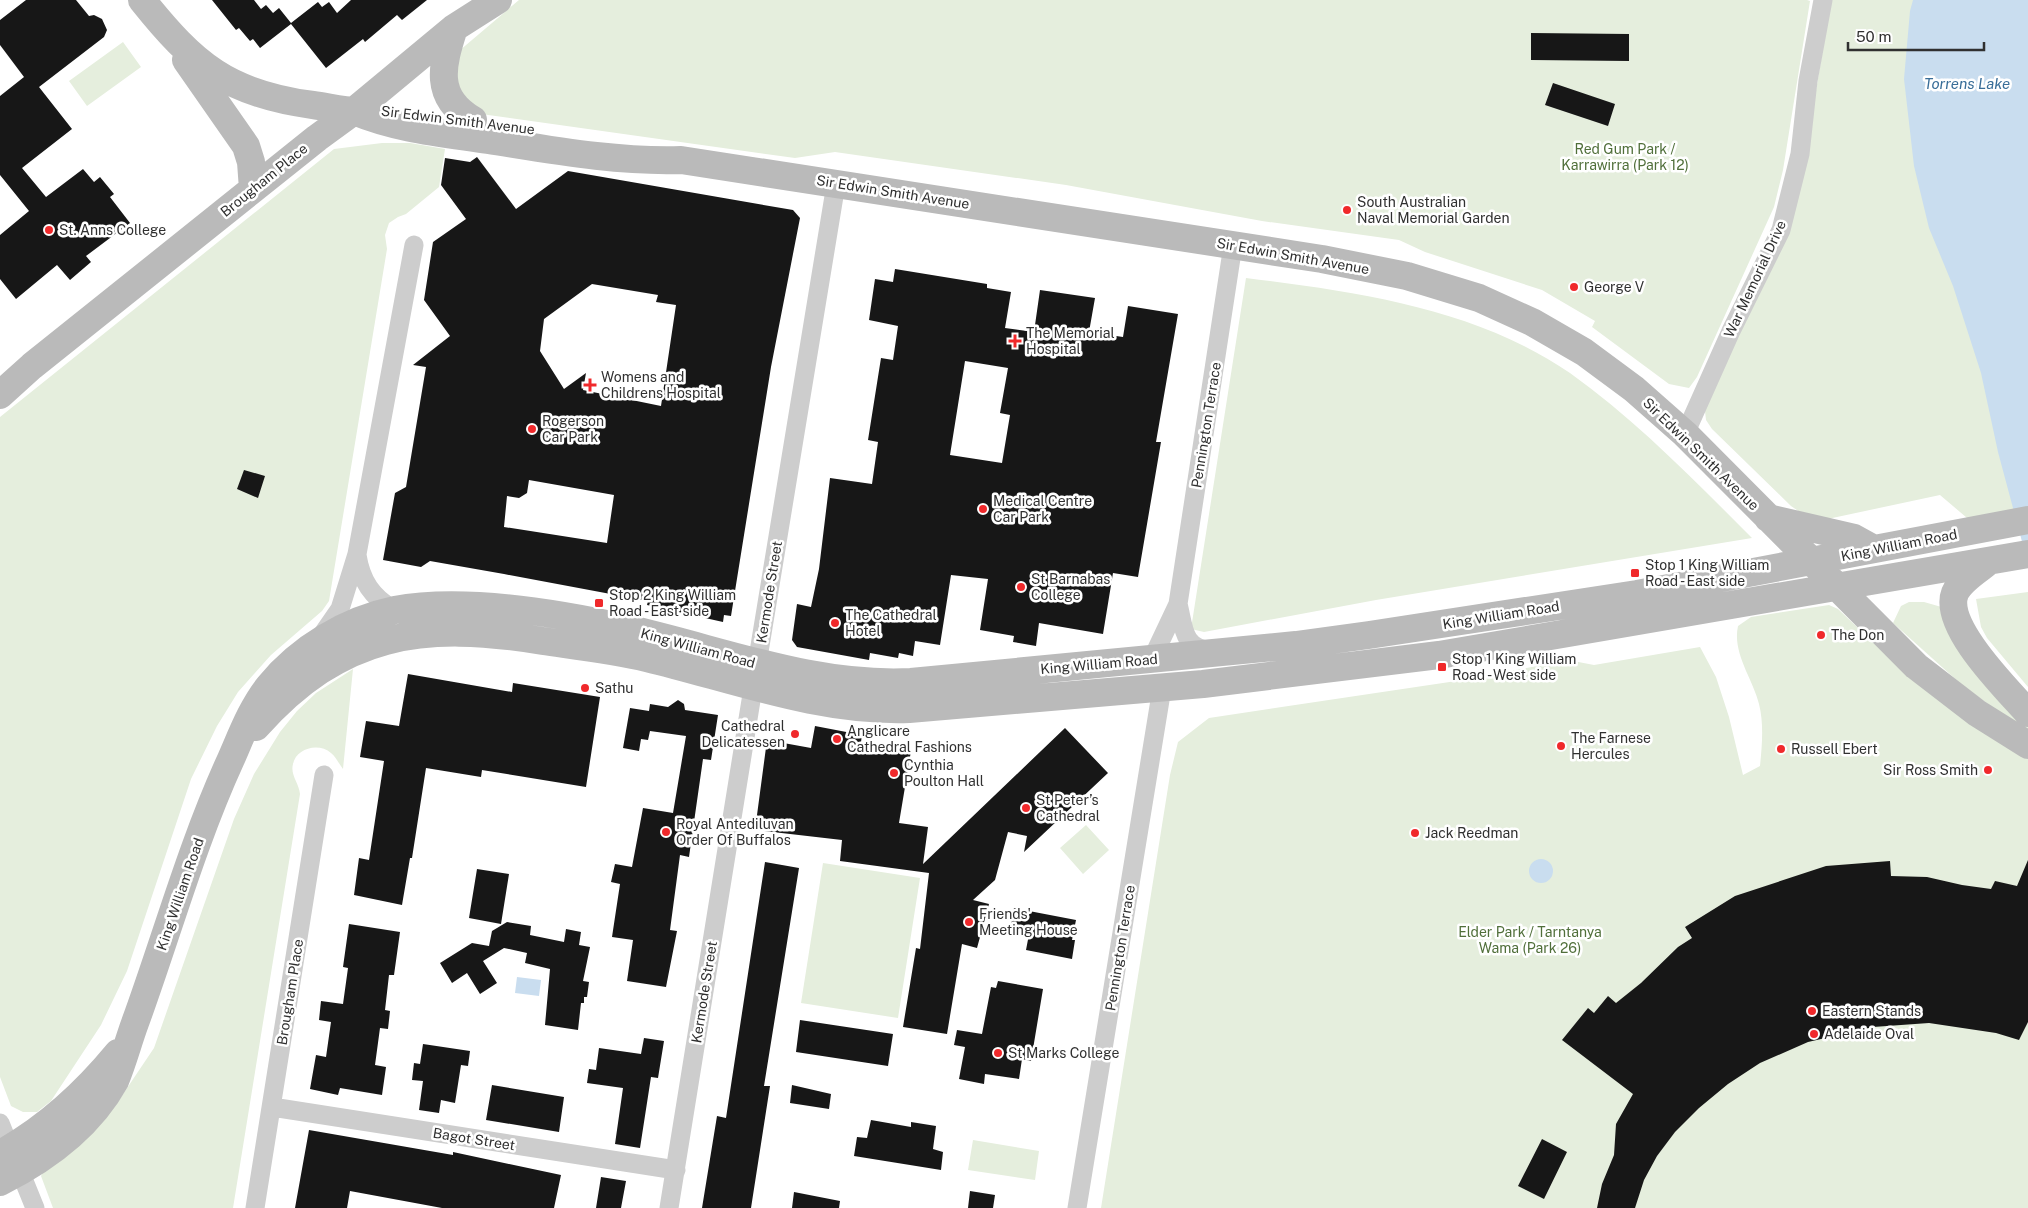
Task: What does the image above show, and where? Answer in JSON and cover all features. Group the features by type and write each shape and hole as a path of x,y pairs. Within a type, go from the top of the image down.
{"main road":[{"path":"142,0 170,36 246,146 251,162 253,189"},
{"path":"473,120 454,105 443,81 445,58 454,28 486,0"},
{"name":"Brougham Place","path":"0,395 32,366 325,131 354,111 454,28 498,0"},
{"path":"170,36 208,69 239,86 272,98 354,111"},
{"name":"Sir Edwin Smith Avenue","path":"354,111 409,111 627,142 681,160"},
{"name":"Sir Edwin Smith Avenue","path":"354,111 389,124 541,149 625,160 681,160 1233,245 1407,276 1479,298 1532,322 1584,352 1634,389 1685,434 1810,562"},
{"name":"Brougham Place","path":"0,380 32,366"},
{"path":"1766,518 1854,538 1874,550"},
{"name":"King William Road","path":"233,755 270,712 318,672 354,652 394,639 437,632 490,633 755,676 833,678 890,683 1296,645 1637,594 2028,520"},
{"name":"King William Road","path":"8,1164 80,1127 101,1104 115,1081 209,809 233,755 267,688 286,668 342,620 394,610 446,606 540,613 626,628 833,703 885,710 1162,688 1306,673 1439,656 2028,554"},
{"path":"1810,562 1922,671 1977,713 2028,745"},
{"path":"1988,562 1964,581 1956,592 1954,614 1965,636 2028,713"},
{"path":"342,620 355,637 365,642 394,639"},
{"path":"1162,688 1176,668 1215,653"}],"street":[{"name":"War Memorial Drive","path":"1685,434 1731,332 1781,230 1800,154 1808,81 1823,0"},
{"name":"Kermode Street","path":"669,1208 836,184"},
{"path":"342,620 357,554 414,245"},
{"name":"Pennington Terrace","path":"1152,659 1178,604 1233,245"},
{"path":"357,554 361,573 370,590 380,602 394,610"},
{"name":"Pennington Terrace","path":"1178,604 1186,636 1193,646 1215,653"},
{"name":"Pennington Terrace","path":"1078,1208 1162,688"},
{"name":"Brougham Place","path":"255,1208 324,775"},
{"name":"Bagot Street","path":"272,1107 676,1170"},
{"path":"0,1123 8,1164 34,1208"}],"green space":[{"name":"Red Gum Park / Karrawirra (Park 12)","path":"519,0 1810,1 1783,170 1774,207 1697,377 1689,388 1669,384 1592,327 1595,321 1542,290 1425,252 1399,240 1262,221 1066,185 835,152 795,158 481,114 455,86 459,51"},
{"path":"1831,0 2028,0 2028,520 1980,529 1940,495 1823,520 1807,517 1791,506 1712,429 1706,420 1705,411 1807,145"},
{"path":"123,42 141,67 87,106 69,81"},
{"path":"382,143 410,143 445,149 439,187 406,214 389,223 385,235 387,249 329,601 322,611 271,655 238,692 217,726 191,779 127,971 101,1025 51,1101 37,1112 23,1112 11,1106 0,1077 0,417 334,149"},
{"path":"1246,278 1372,297 1414,306 1455,318 1495,333 1533,351 1570,373 1619,411 1709,494 1752,538 1376,600 1204,632 1191,629"},
{"path":"2028,592 2028,687 1987,638 1981,627 1976,599"},
{"path":"1909,602 1924,602 1945,608 2028,723 2028,733 1962,685 1893,623 1901,606"},
{"name":"Elder Park / Tarntanya Wama (Park 26)","path":"1829,605 1838,609 1914,681 2028,759 2028,1208 1101,1208 1170,775 1178,742 1209,718 1463,680 1568,660 1594,665 1700,647 1716,677 1729,717 1743,775 1760,766 1762,727 1759,704 1740,656 1737,636 1738,626 1751,617"},
{"path":"353,669 343,769 333,755 326,750 314,747 299,754 295,758 292,768 300,794 233,1208 53,1208 41,1176 45,1169 96,1128 117,1103 154,1048 234,819 254,774 280,732 297,711 316,693"},
{"path":"1086,825 1109,850 1083,874 1060,848"},
{"path":"823,863 920,878 898,1018 801,1003"},
{"path":"973,1140 1039,1151 1035,1180 968,1170"}],"water":[{"name":"Torrens Lake","path":"1913,0 2028,0 2028,564 1998,452 1981,373 1953,286 1929,228 1914,166 1904,79 1910,11"},
{"path":"1541,859 1550,862 1553,871 1550,880 1541,883 1532,880 1529,871 1532,862"},
{"path":"517,977 541,980 539,996 515,993"}],"building":[{"path":"26,0 76,0 89,16 94,15 102,19 107,30 104,37 39,87 72,129 22,168 46,197 83,169 94,182 100,177 114,194 110,197 130,223 86,256 91,262 70,280 57,265 16,299 0,279 0,235 29,211 0,175 0,96 24,77 0,45 0,20"},
{"path":"212,0 254,0 261,9 266,5 273,13 279,8 291,23 318,2 322,7 329,2 337,13 351,0 427,0 402,20 397,15 365,42 363,39 326,68 291,24 260,48 253,39 250,41 239,28 236,30"},
{"path":"1531,33 1629,34 1629,61 1531,60"},
{"path":"1553,83 1615,104 1608,126 1545,105"},
{"name":"Womens and Childrens Hospital","path":"477,157 516,209 568,171 793,210 800,218 771,367 731,616 724,615 723,622 647,605 648,601 504,574 430,561 421,567 383,560 395,493 406,487 426,367 413,365 450,336 424,300 433,242 466,219 441,185 445,158 470,162","holes":["592,284 658,295 656,302 676,305 661,406 583,390 586,373 564,389 540,351 544,319","529,480 614,495 607,543 504,527 507,496 519,498 527,493"]},
{"path":"895,269 987,284 987,288 1011,292 1005,328 1034,332 1040,290 1095,298 1089,332 1123,337 1128,306 1178,314 1156,442 1161,442 1138,577 1113,573 1103,634 1039,623 1036,646 1013,642 1014,636 980,630 988,579 951,575 940,645 915,641 913,656 899,653 898,658 870,653 869,660 797,647 792,640 797,604 811,607 819,569 830,478 872,484 878,442 868,440 881,358 893,360 898,326 869,320 875,279 893,282","holes":["965,361 1008,368 1000,413 1010,415 1002,463 950,455"]},
{"path":"244,470 265,476 258,498 237,489"},
{"path":"408,674 512,692 513,683 600,697 586,787 482,770 481,777 426,768 412,858 410,858 402,905 354,895 359,858 369,860 384,761 360,757 366,721 399,726"},
{"path":"678,700 684,704 685,710 718,715 711,760 703,759 689,857 680,855 670,930 677,931 666,987 627,981 633,940 612,937 620,884 611,882 615,864 632,867 643,808 673,813 686,736 650,731 648,740 641,739 639,751 623,748 630,708 649,711 650,704 668,707"},
{"path":"815,726 862,735 861,742 911,751 899,823 928,827 923,864 1065,728 1108,773 1024,852 1027,836 1008,832 995,880 973,900 989,904 977,948 962,944 947,1034 903,1027 916,948 920,949 929,873 840,861 842,840 755,830 767,740 811,748"},
{"name":"Eastern Stands","path":"2028,860 2028,1022 2019,1040 1996,1033 1929,1023 1873,1027 1808,1042 1760,1063 1728,1084 1699,1108 1675,1132 1657,1156 1644,1180 1635,1208 1597,1208 1602,1184 1614,1155 1616,1124 1633,1094 1562,1040 1588,1008 1594,1013 1608,996 1616,1003 1641,983 1678,947 1692,938 1685,927 1735,896 1826,866 1890,861 1891,876 1927,877 1991,889 1995,881 2017,886"},
{"path":"765,862 799,868 764,1086 770,1086 751,1208 702,1208 717,1116 726,1118"},
{"path":"477,869 509,874 501,924 469,918"},
{"path":"1014,908 1076,920 1072,940 1075,940 1072,959 1026,950 1030,929 1011,925"},
{"path":"507,922 531,926 530,935 564,942 566,929 581,932 579,945 590,947 583,981 589,982 587,997 584,997 584,1003 581,1003 578,1030 545,1025 550,969 525,963 527,953 504,948 483,961 497,983 480,994 467,973 452,983 440,963 472,943 489,946 492,931"},
{"path":"349,924 400,932 394,975 389,975 385,1010 390,1011 388,1029 380,1028 375,1065 386,1067 382,1095 340,1088 338,1095 310,1089 316,1055 326,1057 331,1022 319,1020 321,1001 343,1004 348,968 343,967"},
{"path":"998,981 1043,989 1031,1061 1022,1059 1019,1079 985,1074 984,1084 959,1079 965,1047 954,1045 957,1030 982,1034 991,987 996,988"},
{"path":"800,1020 893,1034 888,1066 796,1052"},
{"path":"644,1038 664,1041 658,1078 651,1077 640,1148 615,1144 623,1088 587,1083 589,1069 596,1070 599,1048 641,1054"},
{"path":"423,1044 470,1051 468,1066 461,1065 455,1103 441,1100 439,1113 419,1110 423,1081 412,1080 414,1063 420,1064"},
{"path":"492,1085 564,1097 559,1132 486,1120"},
{"path":"792,1085 831,1094 829,1109 790,1103"},
{"path":"871,1120 911,1127 911,1122 936,1126 933,1149 943,1152 941,1170 854,1156 857,1137 867,1138"},
{"path":"309,1130 453,1155 453,1152 561,1175 554,1208 442,1208 350,1191 347,1208 295,1208"},
{"path":"1542,1139 1567,1152 1544,1199 1518,1186"},
{"path":"601,1177 626,1181 621,1208 596,1208"},
{"path":"970,1191 995,1195 993,1208 968,1208"},
{"path":"794,1192 840,1201 839,1208 792,1208"}],"place":[{"name":"South Australian Naval Memorial Garden","path":"1347,210"},
{"name":"St. Anns College","path":"49,230"},
{"name":"George V","path":"1574,287"},
{"name":"The Memorial Hospital","path":"1015,341"},
{"name":"Womens and Childrens Hospital","path":"590,385"},
{"name":"Rogerson Car Park","path":"532,429"},
{"name":"Medical Centre Car Park","path":"983,509"},
{"name":"Stop 1 King William Road - East side","path":"1635,573"},
{"name":"St Barnabas College","path":"1021,587"},
{"name":"Stop 2 King William Road - East side","path":"599,603"},
{"name":"The Cathedral Hotel","path":"835,623"},
{"name":"The Don","path":"1821,635"},
{"name":"Stop 1 King William Road - West side","path":"1442,667"},
{"name":"Sathu","path":"585,688"},
{"name":"Cathedral Delicatessen","path":"795,734"},
{"name":"Anglicare Cathedral Fashions","path":"837,739"},
{"name":"The Farnese Hercules","path":"1561,746"},
{"name":"Russell Ebert","path":"1781,749"},
{"name":"Sir Ross Smith","path":"1988,770"},
{"name":"Cynthia Poulton Hall","path":"894,773"},
{"name":"St Peter’s Cathedral","path":"1026,808"},
{"name":"Royal Antediluvan Order Of Buffalos","path":"666,832"},
{"name":"Jack Reedman","path":"1415,833"},
{"name":"Friends' Meeting House","path":"969,922"},
{"name":"Eastern Stands","path":"1812,1011"},
{"name":"Adelaide Oval","path":"1814,1034"},
{"name":"St Marks College","path":"998,1053"}]}
